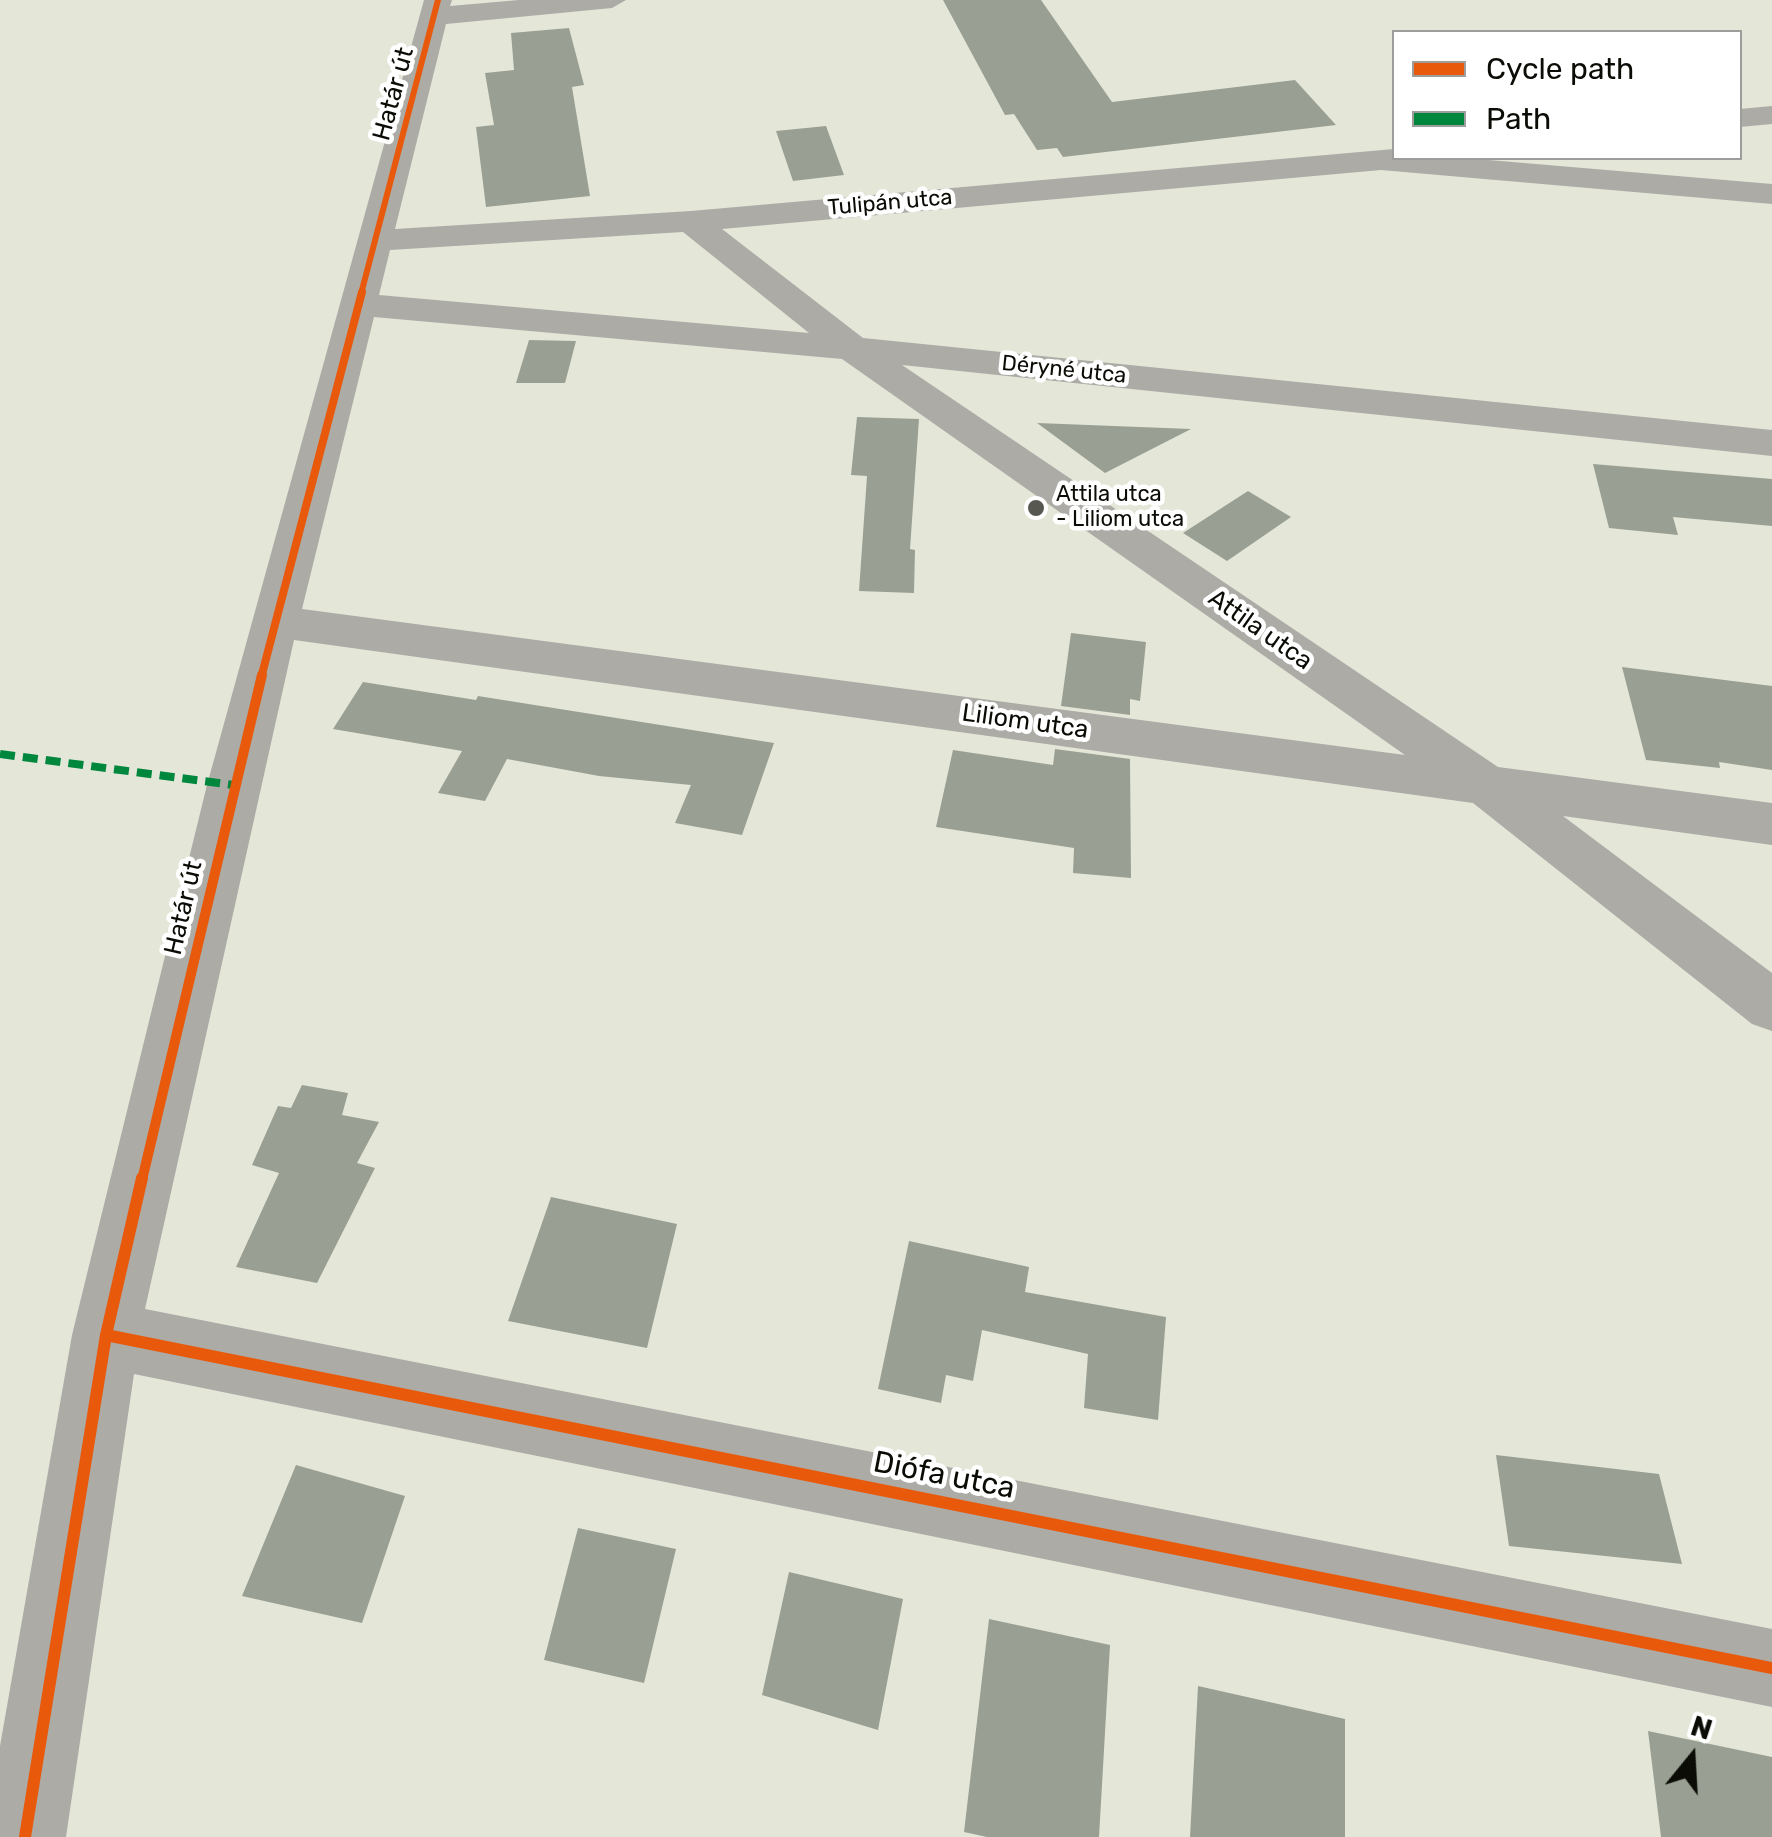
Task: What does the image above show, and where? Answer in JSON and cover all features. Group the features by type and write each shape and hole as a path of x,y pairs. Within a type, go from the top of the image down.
{"street":[{"path":"437,8 612,0"},
{"name":"Határ út","path":"24,1837 106,1335 233,785 278,622 356,304 437,8"},
{"path":"1742,118 1772,115"},
{"name":"Tulipán utca","path":"374,242 691,221 1392,159"},
{"name":"Tulipán utca","path":"1404,160 1772,194"},
{"path":"743,262 805,211"},
{"name":"Attila utca","path":"691,221 852,348 1483,783 1772,1006"},
{"name":"Déryné utca","path":"356,304 852,348 1772,443"},
{"name":"Liliom utca","path":"278,622 1772,824"},
{"name":"Diófa utca","path":"106,1335 1772,1668"}],"building":[{"path":"943,0 1041,0 1112,102 1295,80 1336,125 1063,157 1057,148 1037,150 1014,114 1005,115"},
{"path":"569,28 584,85 572,87 590,196 486,207 476,127 494,125 485,73 514,70 511,33"},
{"path":"826,126 844,175 793,181 776,131"},
{"path":"529,340 576,341 565,383 516,383"},
{"path":"857,417 919,419 910,549 915,550 914,593 859,591 867,476 851,475"},
{"path":"1037,423 1191,429 1105,473"},
{"path":"1593,464 1772,479 1772,526 1673,517 1678,535 1609,528"},
{"path":"1248,491 1291,517 1227,561 1183,533"},
{"path":"1071,633 1146,642 1140,701 1130,699 1130,715 1061,706"},
{"path":"1622,667 1772,686 1772,770 1719,762 1720,768 1646,760"},
{"path":"363,682 476,700 478,696 774,743 742,835 675,823 691,785 599,776 507,759 485,801 438,793 462,751 333,729"},
{"path":"1055,749 1130,759 1131,878 1073,873 1074,848 936,827 953,750 1053,765"},
{"path":"302,1085 348,1093 342,1115 379,1122 357,1163 375,1168 317,1283 236,1267 279,1173 252,1165 278,1106 291,1108"},
{"path":"551,1197 677,1224 647,1348 508,1321"},
{"path":"909,1241 1029,1267 1025,1292 1166,1317 1158,1420 1084,1408 1088,1354 982,1330 973,1381 946,1375 941,1403 878,1389"},
{"path":"1496,1455 1659,1474 1682,1564 1509,1546"},
{"path":"296,1465 405,1496 362,1623 242,1596"},
{"path":"578,1528 676,1549 644,1683 544,1660"},
{"path":"789,1572 903,1599 878,1730 762,1695"},
{"path":"989,1619 1110,1645 1099,1837 987,1837 964,1832"},
{"path":"1198,1686 1345,1719 1345,1837 1190,1837"},
{"path":"1648,1731 1772,1757 1772,1837 1661,1837"}],"marked path":[{"path":"0,754 233,785"}],"cycle path":[{"path":"25,1837 106,1335 233,785 438,0"},
{"path":"106,1335 1772,1668"}],"place":[{"name":"Attila utca - Liliom utca","path":"1036,508"}]}
